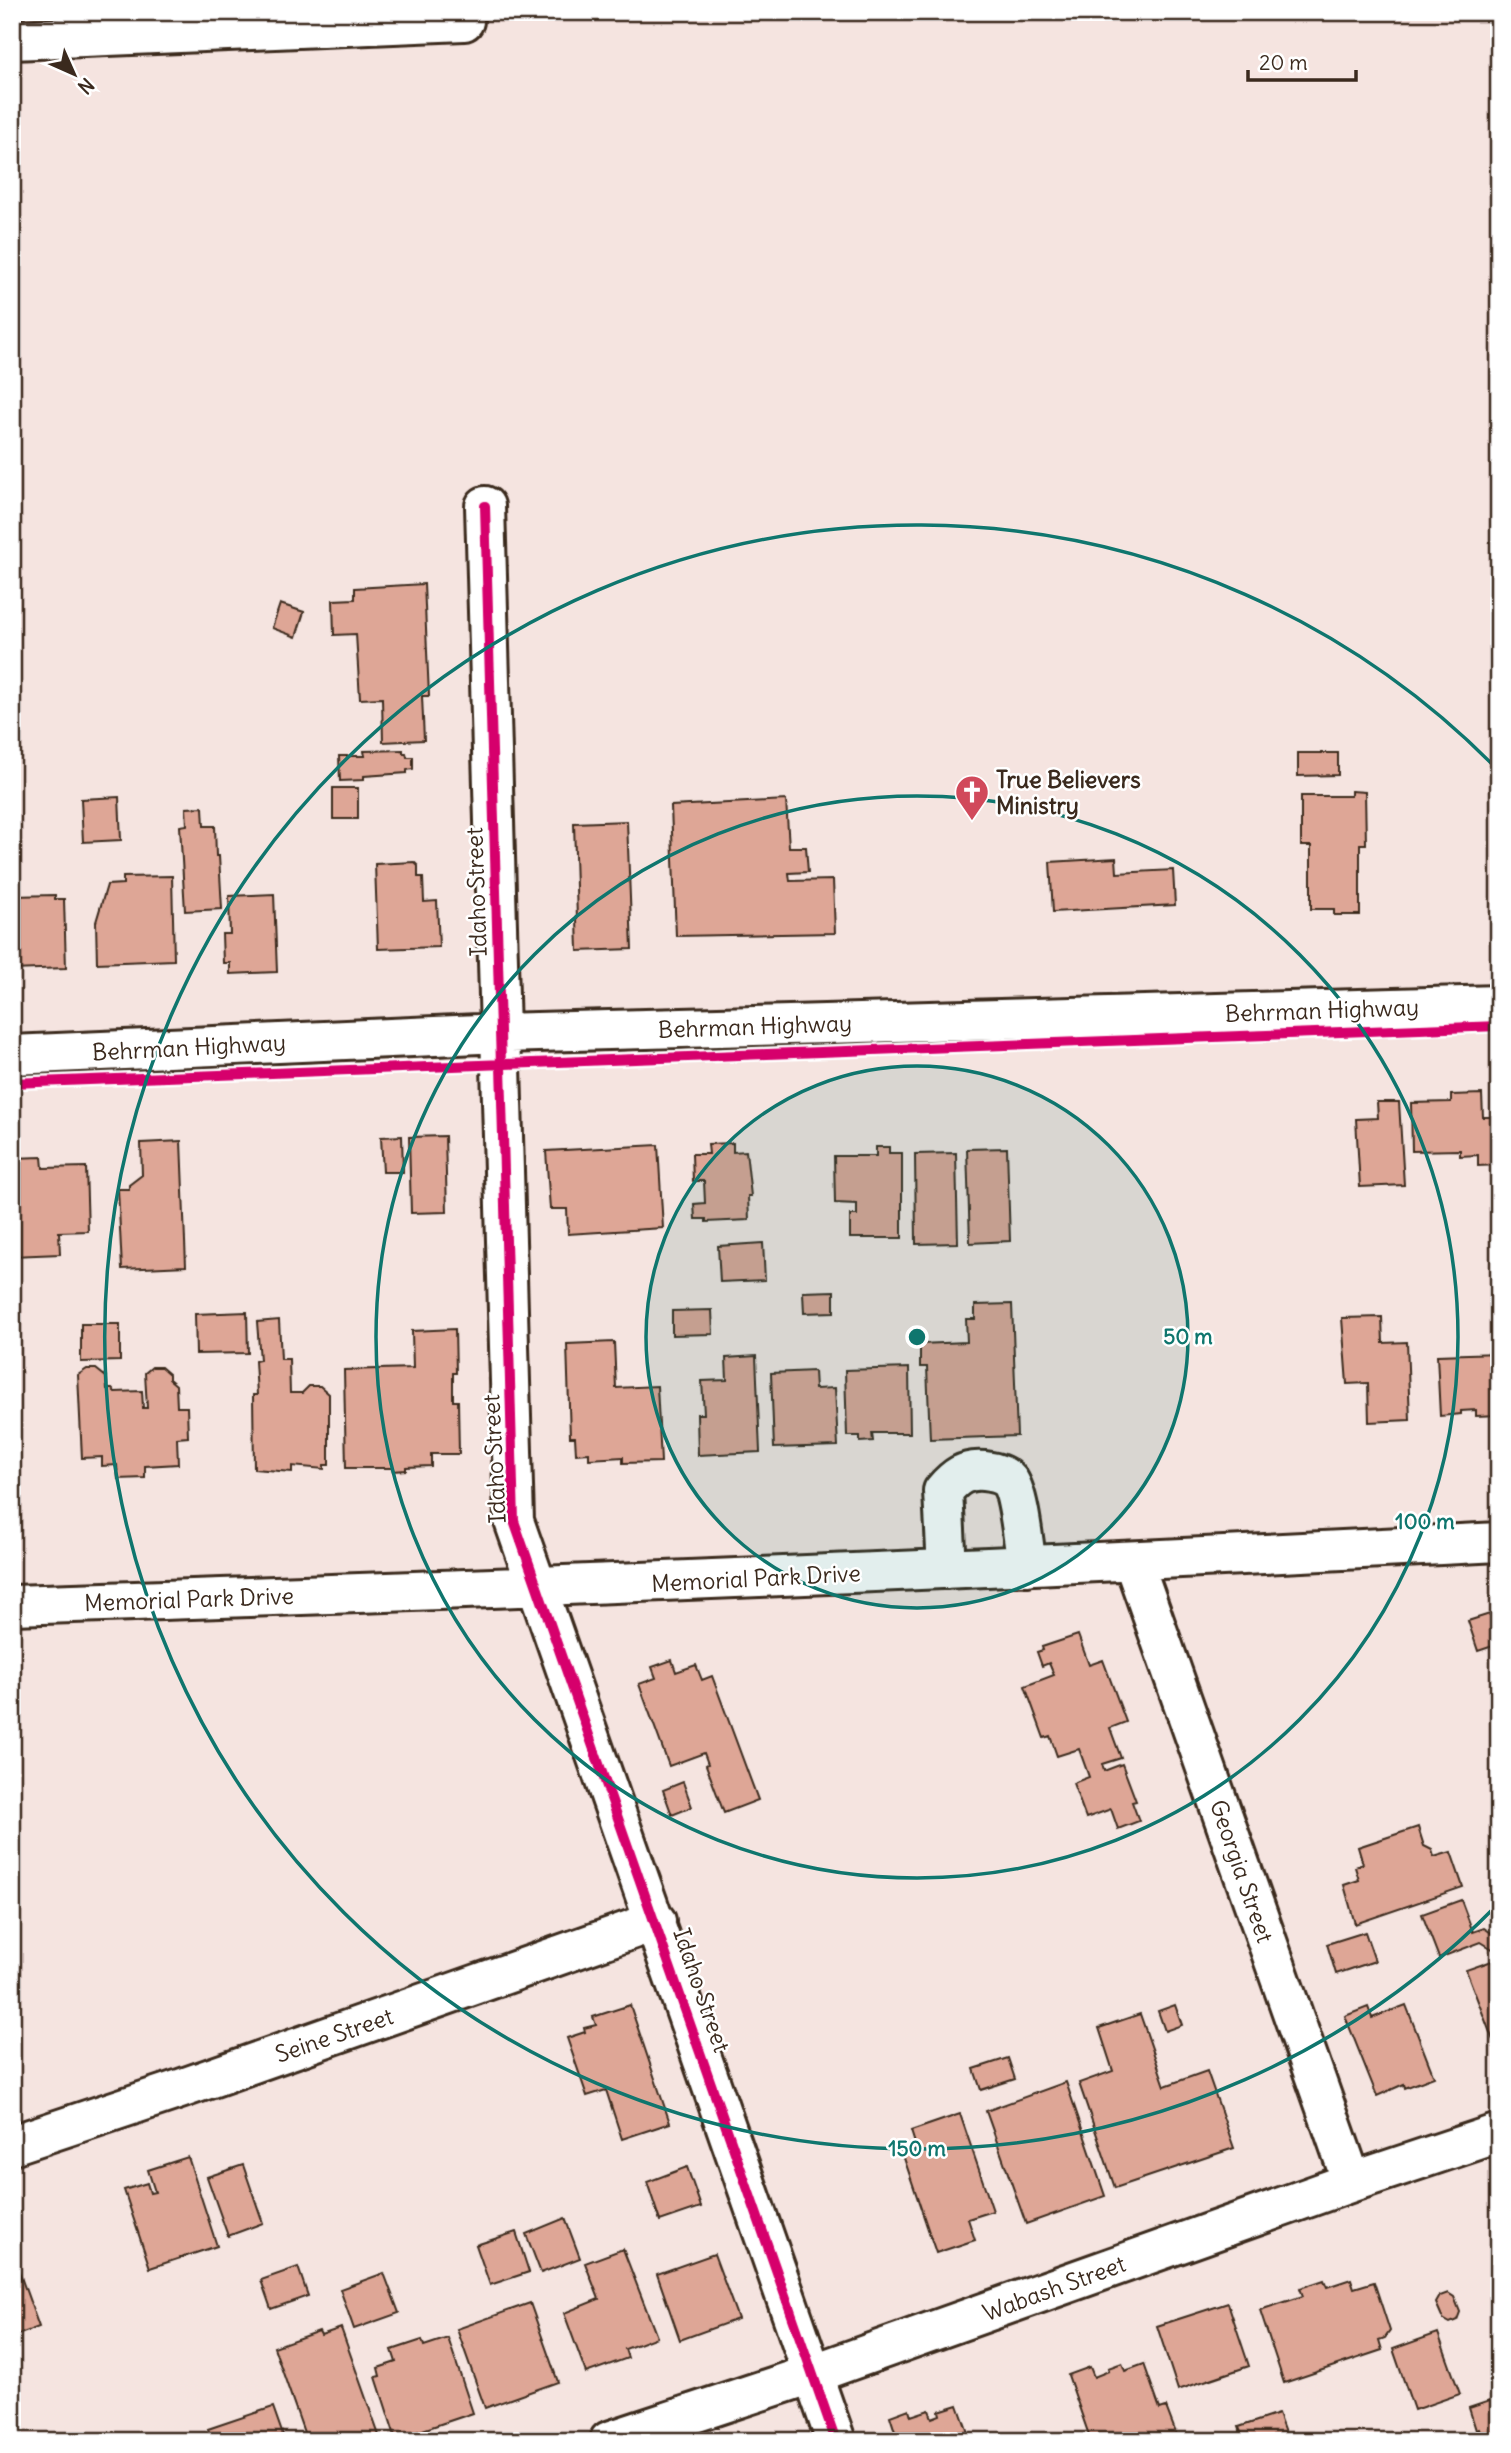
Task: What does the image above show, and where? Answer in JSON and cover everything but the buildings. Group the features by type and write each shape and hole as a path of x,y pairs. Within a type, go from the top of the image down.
{"street":[{"path":"12,40 464,17"},
{"name":"Idaho Street","path":"485,506 514,1521 836,2441"},
{"name":"Behrman Highway","path":"12,1055 501,1033 1499,1005"},
{"path":"947,1569 943,1491 956,1476 975,1470 995,1472 1010,1482 1016,1500 1027,1566"},
{"name":"Memorial Park Drive","path":"12,1605 539,1587 1499,1542"},
{"name":"Georgia Street","path":"1133,1561 1352,2182"},
{"name":"Seine Street","path":"12,2145 656,1922"},
{"name":"Wabash Street","path":"609,2441 812,2374 1352,2182 1499,2133"}],"cycle path":[{"path":"485,506 514,1521 836,2441"},
{"path":"12,1083 1499,1026"}],"place":[{"name":"True Believers Ministry","path":"972,822"}]}
